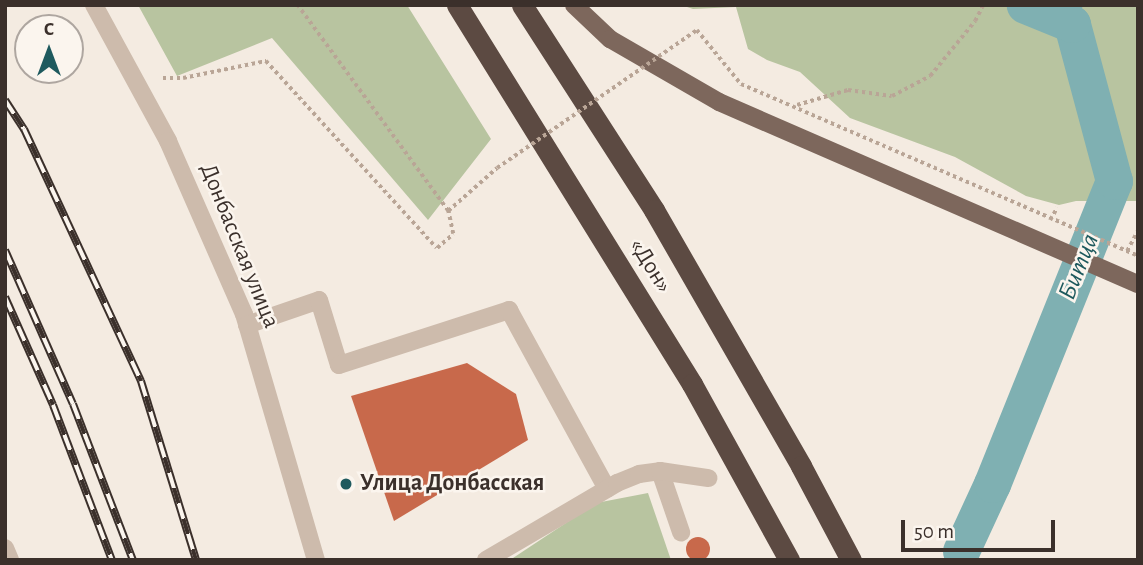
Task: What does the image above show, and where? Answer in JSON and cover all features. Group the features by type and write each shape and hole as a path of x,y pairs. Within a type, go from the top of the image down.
{"highway":[{"name":"«Дон»","path":"457,5 692,384 789,560"},
{"name":"«Дон»","path":"522,5 654,211 801,466 850,560"}],"main road":[{"path":"574,5 610,39 719,102 1132,282"}],"street":[{"name":"Донбасская улица","path":"94,5 168,141 247,325 316,560"},
{"path":"247,325 319,300 340,365 509,310 607,489"},
{"path":"660,471 681,532"},
{"path":"486,560 607,489 639,474 660,471 708,478"},
{"path":"5,548 10,560"}],"path":[{"path":"163,78 183,78 266,61 437,248 453,234 448,211 297,5"},
{"path":"795,106 848,90 892,96 930,76 975,21 983,5"},
{"path":"448,211 498,168 697,30 741,84 1138,256"},
{"path":"1050,220 1057,208"},
{"path":"1127,251 1138,230"}],"green space":[{"path":"138,5 407,5 491,139 428,220 272,38 177,76"},
{"path":"681,5 1138,5 1138,201 1076,201 1059,205 1026,196 955,157 850,118 800,72 767,60 748,49 736,7 693,9"},
{"path":"648,493 671,560 510,560 596,503"}],"building":[{"path":"467,363 516,394 528,440 394,521 351,396"},
{"path":"698,537 707,540 710,549 707,558 698,561 689,558 686,549 689,540"}],"waterway":[{"name":"Битца","path":"961,551 992,484 1114,181 1072,24 1025,5"},
{"path":"1072,24 1080,5"}],"railway":[{"path":"5,100 24,129 141,381 196,560"},
{"path":"5,250 73,404 133,560"},
{"path":"5,297 53,405 112,560"}],"place":[{"name":"Улица Донбасская","path":"346,484"}]}
